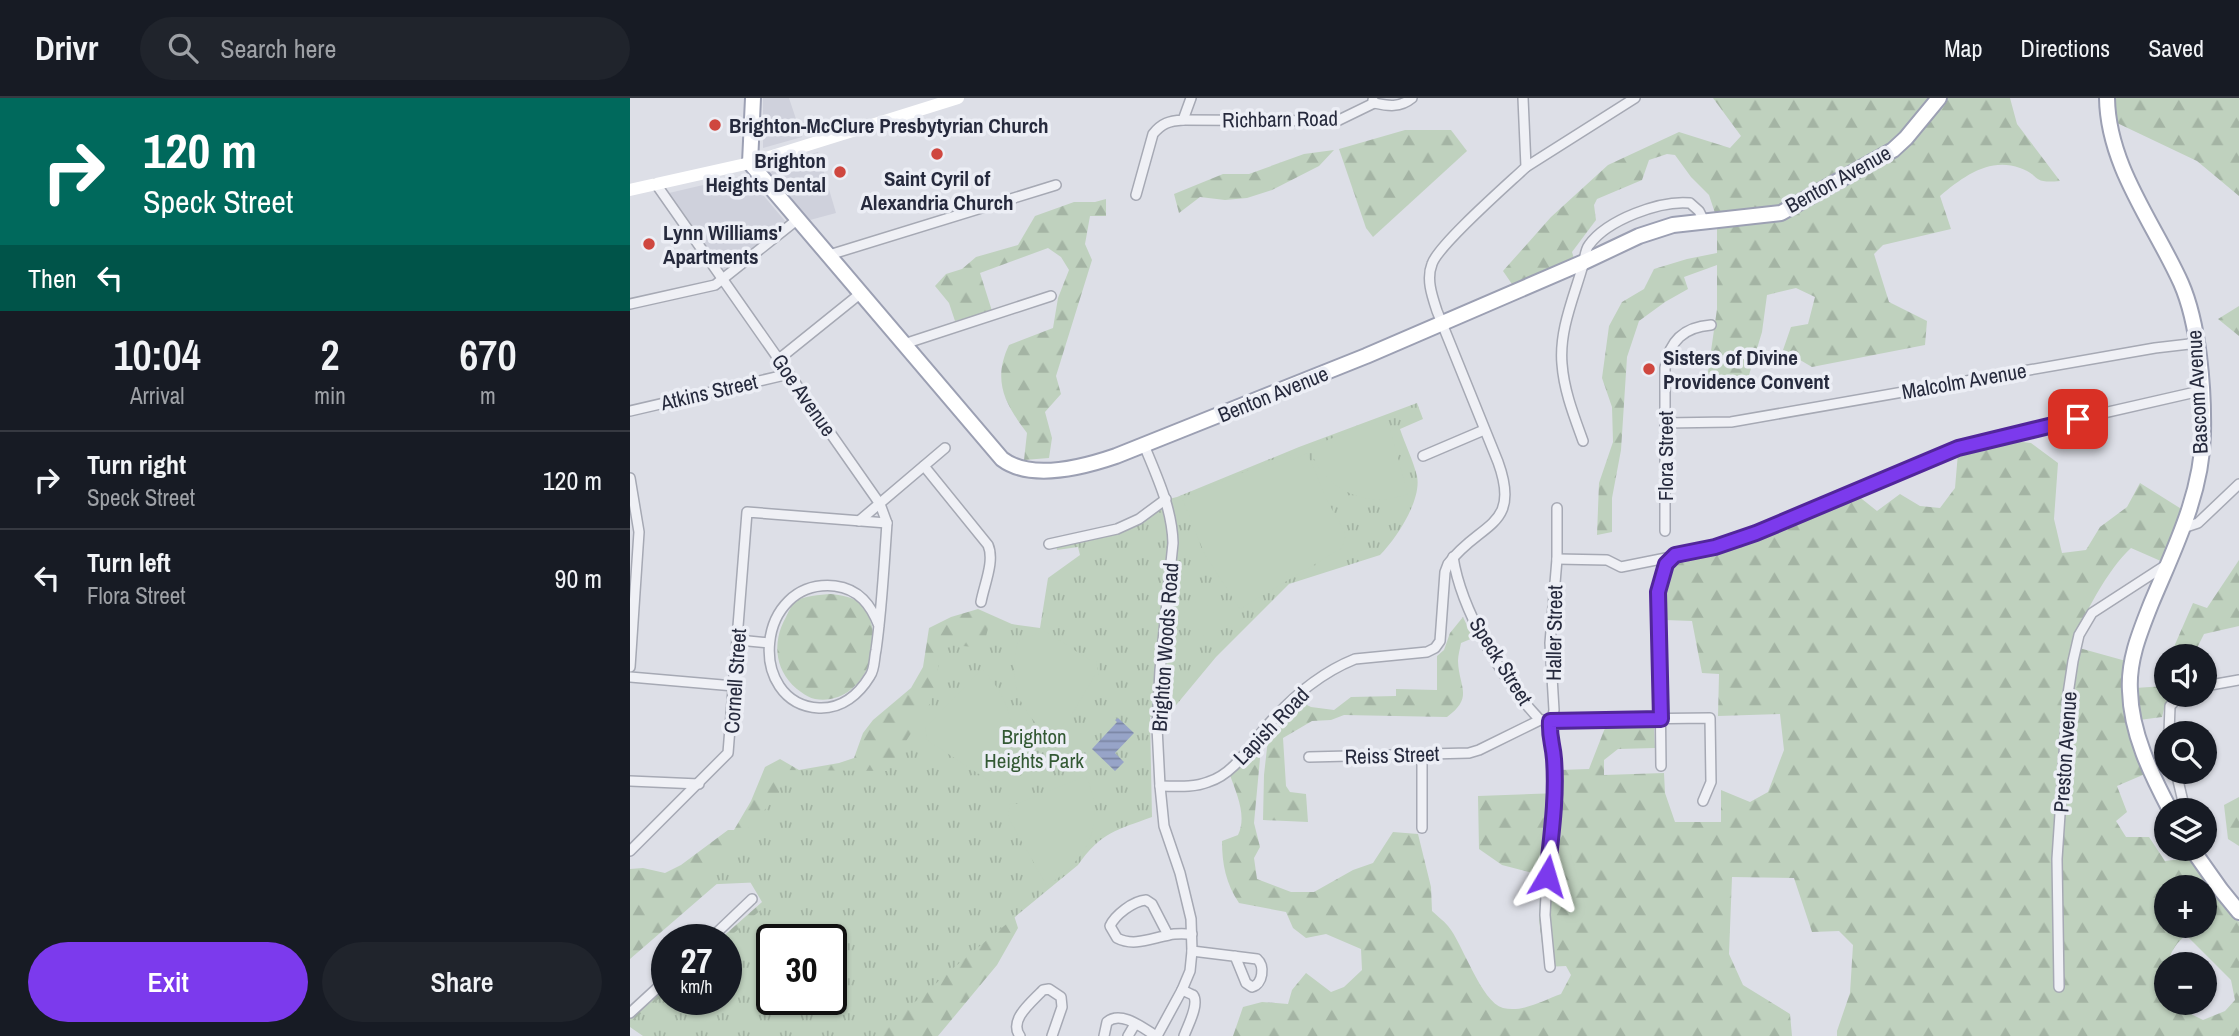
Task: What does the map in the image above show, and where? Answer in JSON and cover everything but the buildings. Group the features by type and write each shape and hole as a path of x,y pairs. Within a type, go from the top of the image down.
{"main road":[{"path":"750,163 753,98"},
{"name":"Benton Avenue","path":"750,163 1002,459 1015,468 1061,470 1088,466 1302,382 1639,236 1673,225 1781,212 1893,150 1913,131 1939,98"},
{"name":"Bascom Avenue","path":"2107,98 2115,149 2182,285 2197,343 2202,454 2193,499 2138,636 2130,672 2131,709 2141,744 2165,798"},
{"path":"2201,861 2239,912"}],"street":[{"path":"630,190 750,163 958,98"},
{"path":"1183,120 1191,98"},
{"path":"1373,100 1388,106 1403,105 1412,98"},
{"path":"1523,98 1526,167"},
{"path":"1453,557 1497,520 1505,506 1505,482 1430,288 1432,263 1445,245 1526,167 1635,98"},
{"name":"Richbarn Road","path":"1136,195 1153,134 1159,126 1168,121 1337,121 1373,100"},
{"name":"Goe Avenue","path":"656,184 880,504 887,523 879,626"},
{"path":"829,255 1056,185"},
{"path":"1583,441 1566,393 1562,361 1567,316 1586,248 1595,237 1612,225 1668,204 1690,203 1699,211 1704,221"},
{"path":"630,304 724,281 798,219"},
{"name":"Atkins Street","path":"779,359 861,293"},
{"path":"904,344 1051,296"},
{"name":"Flora Street","path":"1665,531 1667,354 1672,343 1691,328 1712,325"},
{"name":"Malcolm Avenue","path":"1665,423 1731,422 2197,343"},
{"name":"Atkins Street","path":"630,411 789,374"},
{"path":"1557,559 1607,560 1620,567 1710,548 1756,533 1973,443 2200,391"},
{"path":"1423,456 1484,430"},
{"name":"Brighton Woods Road","path":"1144,444 1166,499 1172,524 1173,543 1157,727 1164,826 1181,873 1192,934 1190,971 1157,1036"},
{"path":"859,521 945,449"},
{"path":"924,467 991,552 981,602"},
{"path":"630,478 639,532 630,667"},
{"path":"2183,528 2198,523 2239,484"},
{"path":"1048,544 1117,529 1139,519 1166,499"},
{"name":"Haller Street","path":"1550,967 1545,915 1554,814 1554,757 1549,737 1553,700 1550,643 1557,559 1556,508"},
{"name":"Cornell Street","path":"630,851 728,753 747,512 859,521"},
{"path":"859,521 887,523"},
{"path":"1661,766 1658,592 1666,564 1675,555"},
{"name":"Speck Street","path":"1453,557 1465,603 1499,665 1540,720 1710,718 1711,782 1703,801"},
{"name":"Lapish Road","path":"1160,786 1198,785 1219,778 1236,764 1285,706 1316,681 1346,662 1427,652 1435,648 1442,633 1445,572 1453,557"},
{"name":"Preston Avenue","path":"2059,987 2059,827 2068,694 2079,635 2091,612 2168,564"},
{"path":"816,585 839,586 862,597 873,610 879,626 872,674 853,698 838,706 806,706 790,697 775,681 769,643 777,614 802,589 816,585"},
{"path":"738,640 769,643"},
{"path":"630,677 734,686"},
{"path":"2217,684 2239,680"},
{"name":"Reiss Street","path":"1309,757 1475,752 1540,720"},
{"path":"1422,754 1422,828"},
{"path":"630,780 699,784"},
{"path":"726,924 752,899"},
{"path":"1168,935 1152,904 1146,900 1136,902 1113,920 1110,926 1117,938 1127,942 1192,934"},
{"path":"1192,951 1235,956"},
{"path":"1020,1036 1016,1031 1017,1020 1043,990 1049,989 1061,997 1063,1004 1052,1036"},
{"path":"1182,990 1193,995 1195,1000 1184,1036"},
{"path":"630,1013 651,994"},
{"path":"1104,1036 1107,1022 1112,1018 1125,1019 1157,1036"},
{"path":"1128,1036 1135,1024"}],"shaded area":[{"path":"763,98 789,98 802,137 763,148"},
{"path":"818,152 836,213 810,220 769,173 770,168"},
{"path":"746,175 785,221 726,274 669,193"}],"green space":[{"path":"1713,98 2010,98 2017,124 2060,181 2040,180 2027,171 2009,165 1987,167 1967,176 1940,196 1951,229 1883,245 1874,254 1889,302 1927,321 1925,345 1812,367 1783,350 1791,327 1808,324 1815,297 1796,288 1767,295 1762,332 1749,375 1707,379 1717,309 1717,265 1684,277 1688,289 1639,321 1627,357 1621,450 1612,498 1612,532 1597,535 1599,483 1613,442 1612,407 1602,378 1609,326 1622,302 1644,289 1654,269 1717,253 1717,219 1709,195 1675,155 1667,154 1649,160 1642,180 1597,199 1594,205 1596,220 1572,252 1576,265 1516,290 1503,271 1551,217 1608,165 1679,132 1730,148 1741,136"},
{"path":"2114,98 2239,98 2239,196 2197,161 2115,122"},
{"path":"1405,130 1451,130 1467,151 1373,237 1366,228 1339,149"},
{"path":"1334,150 1319,166 1272,190 1247,198 1225,200 1200,197 1179,213 1174,194 1223,174 1249,174 1304,154"},
{"path":"1106,199 1106,216 1090,216 1085,244 1092,260 1056,376 1061,394 1045,412 1052,438 1049,458 1024,460 1027,433 1003,392 1001,381 1004,358 1009,345 1053,328 1058,298 1069,270 1061,257 1048,248 980,273 992,311 955,321 949,303 935,286 946,274 962,269 976,257 1018,245 1035,216 1074,202"},
{"path":"2239,306 2239,336 2218,319"},
{"name":"Brighton Heights Park","path":"1417,403 1423,419 1400,429 1418,486 1406,518 1380,555 1289,584 1216,657 1167,716 1150,717 1152,817 1119,829 1094,845 1078,865 876,1036 647,1036 631,1022 651,1005 651,1015 742,1015 742,926 763,908 765,882 697,885 779,794 780,770 887,771 931,702 943,644 983,648 990,621 1040,628 1048,578 1080,555 1078,547 1057,550 1055,537 1118,525 1177,497"},
{"path":"1378,419 1389,426 1408,494 1381,500 1358,496 1336,486 1319,469 1311,447"},
{"path":"2015,441 2031,443 2058,463 2054,519 2062,553 2086,550 2100,527 2127,507 2140,483 2183,510 2163,562 2131,548 2113,568 2082,621 2072,646 2126,661 2145,774 2117,786 2127,812 2116,821 2126,837 2149,837 2154,844 2154,861 2191,861 2202,875 2154,875 2154,938 2183,938 2172,952 2154,952 2154,1015 2193,1015 2203,1020 2225,1011 2235,1000 2231,980 2217,966 2217,952 2203,952 2189,938 2217,938 2217,894 2239,922 2239,1036 1837,1036 1850,993 1853,945 1839,931 1812,932 1794,878 1732,877 1729,954 1743,985 1790,1014 1792,1036 1233,1036 1243,1007 1262,1002 1288,1004 1292,990 1306,973 1331,992 1344,987 1362,970 1361,949 1326,934 1306,938 1293,928 1286,912 1239,903 1231,889 1224,866 1222,841 1238,835 1242,820 1230,775 1262,737 1254,823 1260,847 1254,858 1257,879 1291,892 1314,892 1353,870 1373,863 1393,832 1418,834 1431,887 1432,911 1453,934 1487,995 1503,1008 1518,1009 1533,1005 1561,994 1571,975 1566,966 1545,967 1539,920 1541,875 1502,865 1479,849 1478,796 1559,793 1559,770 1589,769 1605,728 1654,727 1655,748 1618,749 1604,760 1604,775 1664,773 1665,793 1675,822 1721,822 1721,790 1750,802 1768,792 1784,750 1780,714 1718,716 1719,674 1702,673 1692,621 1665,620 1664,595 1669,575 1679,560 1725,550 1747,542 1857,495 1877,511 1900,494 1920,506 1940,508 1955,488 1958,453"},
{"path":"1289,453 1292,460 1307,453 1329,504 1346,534 1342,548 1240,609 1205,555 1182,498"},
{"path":"2239,560 2239,626 2204,634 2199,644 2175,644 2193,603 2207,608"},
{"path":"831,594 851,598 861,604 870,618 873,652 868,668 859,682 847,692 832,699 815,699 792,685 786,676 778,658 778,637 794,603 807,597"},
{"path":"1201,598 1225,626 1208,641 1184,612"},
{"path":"978,609 1014,625 784,924 756,924 756,968 742,993 742,924 737,924 762,902 749,880 719,882 670,924 651,924 651,941 630,959 630,869 643,868 665,873 681,865 728,830 734,830 751,801 765,767 780,759 799,770 854,758 863,733 873,720 911,688 923,667 929,628 951,617"},
{"path":"1463,617 1473,638 1461,643 1458,661 1463,698 1455,710 1447,717 1344,715 1331,720 1312,721 1283,738 1286,786 1290,792 1306,794 1308,822 1263,820 1269,730 1286,723 1305,704 1334,710 1351,697 1396,696 1396,689 1437,690 1437,656 1444,650 1450,633"},
{"path":"1045,631 1091,661 1096,661 1099,675 1095,675 1074,711 1053,737 1032,719 1025,708 1019,696 1014,670 1018,642"},
{"path":"982,669 1002,695 1010,722 1009,749 997,780 991,782 927,740 925,728"},
{"path":"2154,687 2154,707 2164,707 2162,717 2139,720 2135,688"},
{"path":"1086,776 1095,810 1090,839 1073,864 1047,886 1008,817 1010,803 1016,804"},
{"path":"2239,797 2239,846 2228,839 2224,805"},
{"path":"1010,903 1018,928 997,965 938,1036 736,1036 756,1015 847,1015 847,990"},
{"path":"651,1000 651,1015 730,1015 718,1036 643,1036 630,1027 630,1019"}],"water":[{"path":"1118,718 1134,733 1115,753 1124,762 1115,771 1092,749"}],"place":[{"name":"Brighton-McClure Presbytyrian Church","path":"715,125"},
{"name":"Saint Cyril of Alexandria Church","path":"937,154"},
{"name":"Brighton Heights Dental","path":"840,172"},
{"name":"Lynn Williams' Apartments","path":"649,244"},
{"name":"Sisters of Divine Providence Convent","path":"1649,369"}],"route":[{"path":"1547,876 1554,814 1554,757 1549,737 1550,721 1661,719 1658,592 1666,564 1675,555 1701,551 1756,533 1958,448 2078,419"}]}
